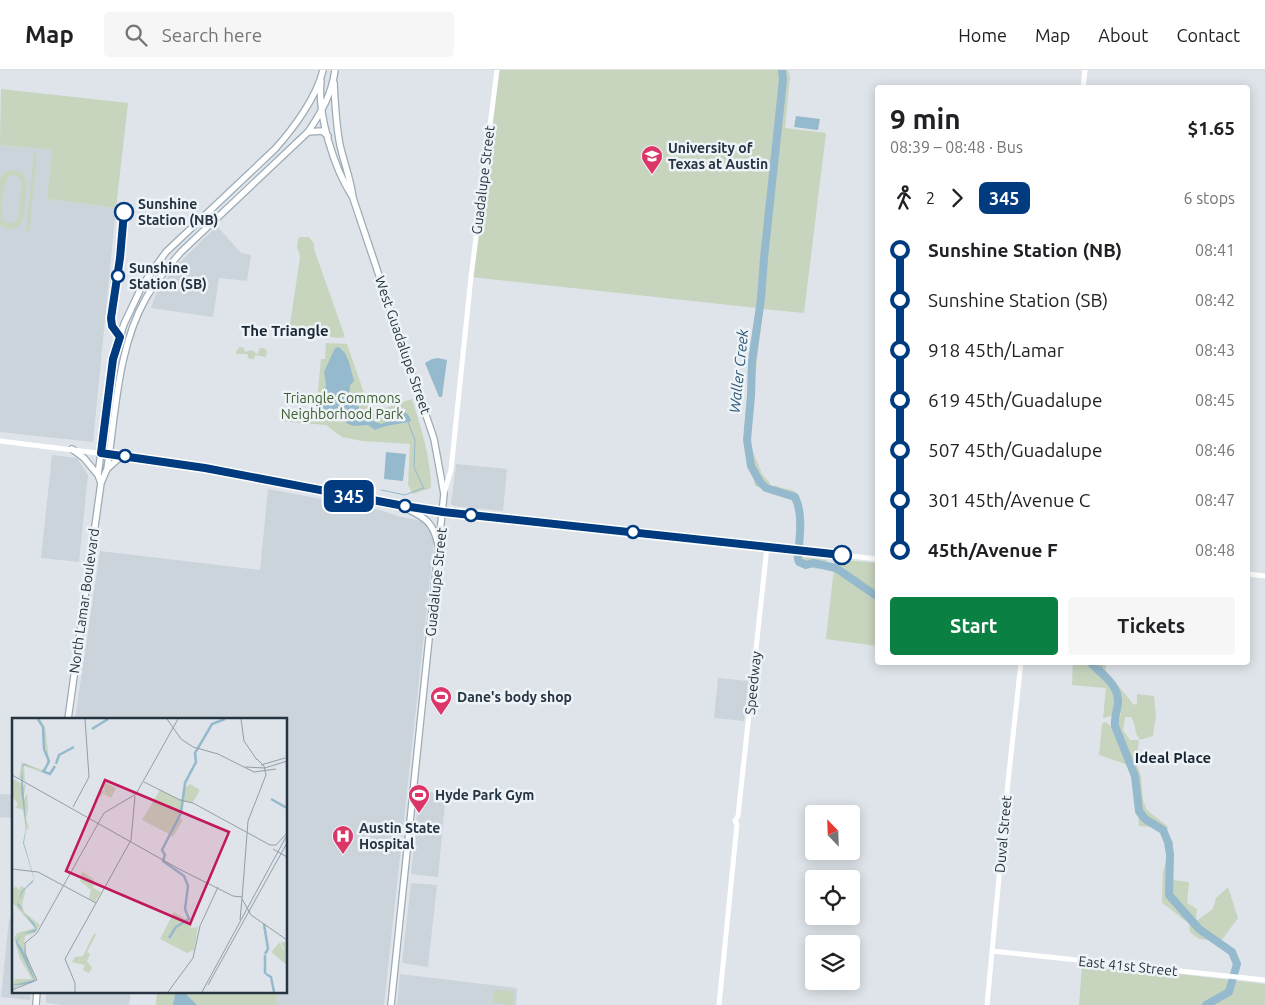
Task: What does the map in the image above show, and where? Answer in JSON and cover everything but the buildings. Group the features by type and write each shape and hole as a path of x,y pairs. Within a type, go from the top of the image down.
{"main road":[{"name":"North Lamar Boulevard","path":"68,718 101,483 107,470 121,375 129,339 146,299 167,268 194,238 308,132 322,112 334,83 335,70"},
{"name":"North Lamar Boulevard","path":"101,483 98,475 113,359 124,324 143,284 159,261 178,240 274,149 298,120 323,72"},
{"name":"West Guadalupe Street","path":"323,72 320,88 322,112 345,186 353,198"},
{"name":"West Guadalupe Street","path":"334,83 337,124 352,184 353,198 434,439 444,494"},
{"path":"308,132 322,131 328,136"},
{"path":"262,176 276,156 274,149"},
{"path":"159,261 167,268"},
{"path":"124,324 129,339"},
{"path":"72,449 84,458 98,475"},
{"path":"107,470 118,459 125,456"},
{"name":"Guadalupe Street","path":"391,1005 440,548 444,494"},
{"path":"400,505 429,522 436,532 440,548"},
{"path":"36,1005 37,992"}],"street":[{"name":"Guadalupe Street","path":"444,494 451,470 463,350 497,70"},
{"path":"1083,85 1085,70"},
{"path":"0,441 205,468 443,512 875,559"},
{"name":"Speedway","path":"719,1005 767,547"},
{"path":"1250,574 1265,576"},
{"name":"Duval Street","path":"987,1005 1021,665"},
{"name":"East 41st Street","path":"992,951 1265,980"}],"shaded area":[{"path":"0,145 52,150 47,199 116,208 93,442 0,432"},
{"path":"217,226 241,253 251,255 247,281 219,278 213,317 151,308 157,291 176,266"},
{"path":"52,455 77,458 88,475 79,562 41,558"},
{"path":"456,464 507,469 503,511 454,506 451,504"},
{"name":"Austin State Hospital","path":"268,489 380,510 422,521 427,524 432,532 434,541 384,1005 278,1005 276,992 288,992 288,718 75,718 100,551 260,570"},
{"path":"718,678 748,681 744,721 714,718"},
{"path":"419,791 446,794 438,877 411,874"},
{"path":"0,794 12,795 12,818 0,817"},
{"path":"411,883 437,885 428,967 402,963"},
{"path":"9,919 12,920 12,992 31,992 30,1000 1,997"},
{"path":"400,974 517,988 516,1005 397,1005"},
{"path":"46,992 131,992 129,1005 62,1005 46,1003"}],"green space":[{"name":"University of Texas at Austin","path":"497,70 788,70 790,77 785,128 826,133 804,313 763,309 755,378 748,377 757,308 471,277"},
{"path":"1,89 128,103 116,208 47,199 52,150 0,145"},
{"path":"34,153 37,154 29,231 26,230"},
{"path":"12,170 22,173 27,183 23,220 17,227 9,229 0,225 0,179 4,173","holes":["10,175 18,176 22,183 18,218 15,222 9,224 3,220 2,216 4,189"]},
{"path":"300,237 309,237 314,244 314,249 345,337 338,338 293,331 288,326 290,324 300,258 297,248"},
{"name":"Triangle Commons Neighborhood Park","path":"326,343 347,344 371,413 412,399 427,454 431,488 413,494 408,485 410,444 362,441 342,437 326,425 280,421 281,409 316,413 321,359 325,359"},
{"path":"240,347 244,348 245,352 252,350 257,354 260,348 264,348 267,351 266,357 255,355 254,359 249,359 247,354 236,354"},
{"path":"748,383 755,384 750,444 762,474 770,483 770,491 755,486 744,432"},
{"path":"775,485 794,491 798,495 803,516 803,545 796,544 796,520 793,502 775,493"},
{"path":"793,556 827,560 826,569 802,566 795,561"},
{"path":"835,559 875,563 875,646 826,639"},
{"path":"1073,665 1106,665 1106,671 1134,705 1137,703 1137,694 1154,696 1156,715 1153,736 1140,740 1131,717 1125,717 1123,730 1130,740 1139,740 1136,762 1141,776 1143,800 1147,810 1169,829 1139,826 1134,780 1128,765 1099,755 1102,724 1105,722 1117,728 1121,713 1103,718 1106,688 1072,685"},
{"path":"1165,840 1173,841 1173,880 1189,882 1187,903 1197,909 1196,921 1213,909 1216,898 1228,887 1238,918 1221,941 1199,939 1190,932 1189,923 1162,903 1163,872 1168,854"},
{"path":"1085,963 1265,984 1265,1005 1079,1005 1082,966"},
{"path":"494,990 514,991 513,1005 493,1003"},
{"path":"157,992 276,992 278,1005 156,1005"}],"water":[{"path":"796,116 820,119 818,130 794,127"},
{"path":"339,347 345,353 349,362 354,381 350,385 349,398 358,406 361,412 368,419 381,424 390,421 393,412 396,410 402,410 407,413 411,421 375,430 368,425 354,426 340,418 323,415 320,410 325,396 324,372 335,348"},
{"path":"438,358 447,360 442,397 439,397 425,363"},
{"path":"386,452 406,454 403,481 384,479"},
{"path":"177,992 184,992 197,1005 173,1005"}],"waterway":[{"name":"Waller Creek","path":"782,70 783,80 761,299 752,361 747,440 751,466 760,482 766,488 795,497 800,520 799,562 806,565 813,563 836,568 875,595"},
{"path":"408,422 415,440 414,467 424,489"},
{"path":"338,481 374,489"},
{"path":"381,490 405,495 423,488"},
{"name":"Waller Creek","path":"1093,665 1108,680 1118,696 1115,726 1135,776 1139,811 1145,819 1163,830 1168,842 1170,854 1169,895 1199,929 1232,952 1237,964 1229,992 1206,1005"},
{"name":"Waller Creek","path":"1101,665 1105,676"}],"bus line":[{"name":"345","path":"124,212 120,258 111,318 113,329 120,337 113,359 101,453 205,468 443,512 842,555"}],"place":[{"name":"University of Texas at Austin","path":"652,175"},
{"name":"Sunshine Station (NB)","path":"124,212"},
{"name":"Sunshine Station (SB)","path":"118,276"},
{"name":"Dane's body shop","path":"441,716"},
{"name":"Hyde Park Gym","path":"419,814"},
{"name":"Austin State Hospital","path":"343,855"}],"district":[{"name":"The Triangle","path":"285,331"},
{"name":"Ideal Place","path":"1173,758"}]}
